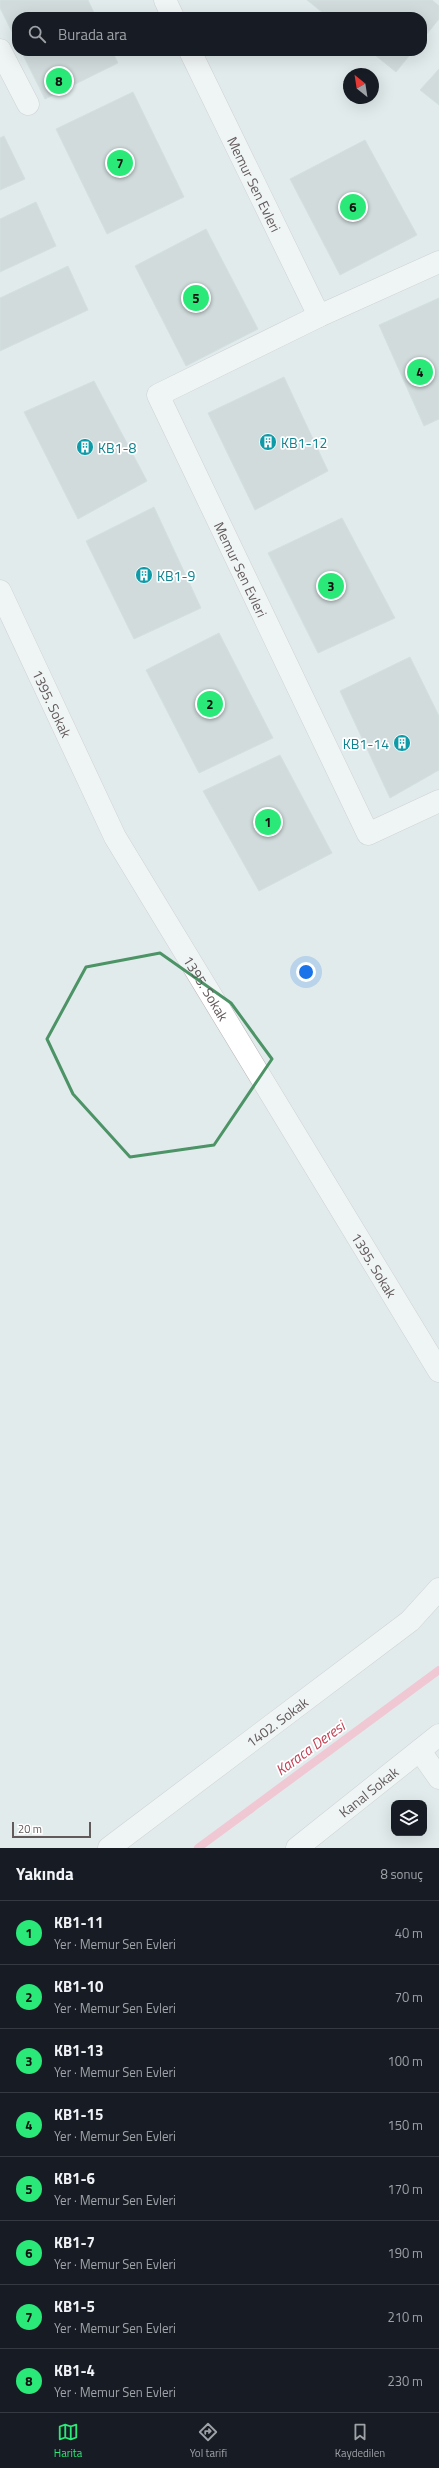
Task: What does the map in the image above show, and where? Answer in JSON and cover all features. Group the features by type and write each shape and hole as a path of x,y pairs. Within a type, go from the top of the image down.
{"street":[{"path":"165,0 171,12"},
{"path":"0,50 28,104"},
{"name":"Memur Sen Evleri","path":"192,56 319,316"},
{"name":"Memur Sen Evleri","path":"439,262 319,316 158,395 368,834 439,801"},
{"name":"1395. Sokak","path":"0,591 115,837 439,1371"},
{"name":"1402. Sokak","path":"109,1848 410,1621 439,1589"},
{"name":"Kanal Sokak","path":"297,1848 420,1751 439,1734"},
{"path":"420,1751 439,1778"}],"highlighted area":[{"path":"160,953 231,1003 272,1059 214,1145 130,1157 73,1094 47,1039 86,967"}],"building":[{"path":"0,0 88,0 94,12 12,12 12,32 0,8"},
{"path":"307,0 432,0 439,6 439,19 427,34 427,12 322,12"},
{"path":"24,56 114,56 118,63 45,99"},
{"path":"376,56 409,56 396,72"},
{"path":"439,69 439,105 420,90"},
{"path":"133,92 184,197 107,234 56,129"},
{"path":"4,136 25,179 0,190 0,138"},
{"path":"365,140 417,235 340,275 290,179"},
{"path":"36,202 56,246 0,272 0,219"},
{"path":"206,229 258,329 186,366 135,266"},
{"path":"68,266 88,310 0,351 0,298"},
{"path":"439,298 439,419 424,426 379,325"},
{"name":"KB1-12","path":"284,377 328,471 255,510 208,413"},
{"name":"KB1-8","path":"94,381 147,481 78,519 24,412"},
{"name":"KB1-9","path":"154,507 201,608 134,639 86,541"},
{"path":"342,518 395,618 318,653 268,553"},
{"path":"219,633 273,738 199,773 146,670"},
{"name":"KB1-14","path":"410,657 439,716 439,770 390,798 340,691"},
{"path":"280,755 332,853 259,891 203,791"}],"waterway":[{"name":"Karaca Deresi","path":"198,1848 439,1670"}],"place":[{"name":"KB1-4","path":"59,81"},
{"name":"KB1-5","path":"120,163"},
{"name":"KB1-7","path":"353,207"},
{"name":"KB1-6","path":"196,298"},
{"name":"KB1-15","path":"420,372"},
{"name":"KB1-12","path":"268,442"},
{"name":"KB1-8","path":"85,447"},
{"name":"KB1-9","path":"144,575"},
{"name":"KB1-13","path":"331,586"},
{"name":"KB1-10","path":"210,704"},
{"name":"KB1-14","path":"402,743"},
{"name":"KB1-11","path":"268,822"}]}
